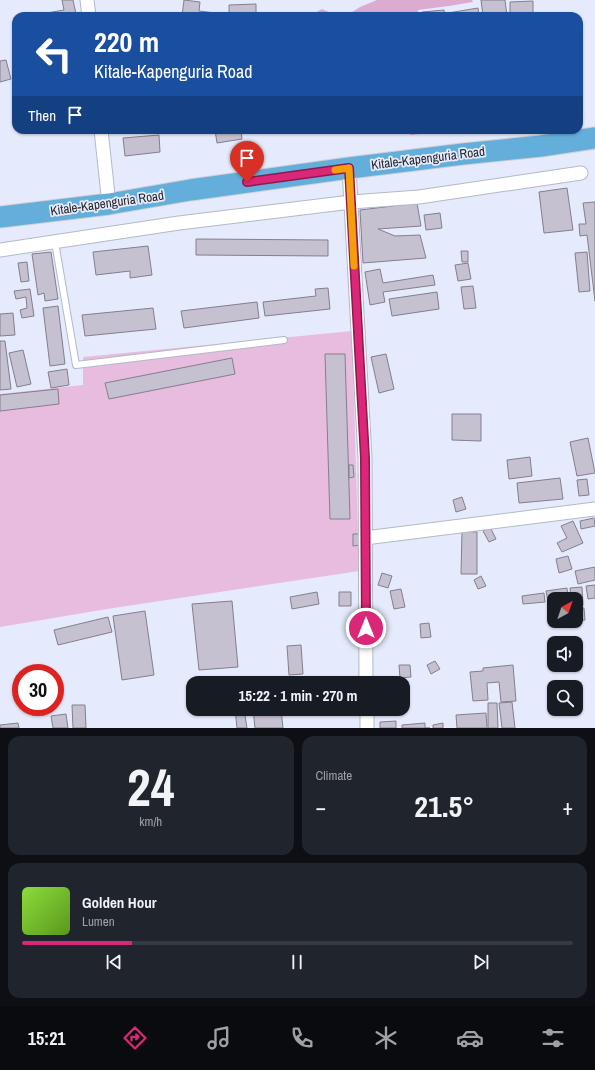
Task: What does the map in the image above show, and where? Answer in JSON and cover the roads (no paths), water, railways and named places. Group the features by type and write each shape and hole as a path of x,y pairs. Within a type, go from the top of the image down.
{"highway":[{"name":"Kitale-Kapenguria Road","path":"0,217 109,204 190,190 349,168 541,146 595,138"}],"street":[{"path":"87,0 88,12"},
{"path":"101,134 109,204"},
{"path":"349,168 365,458 366,676"},
{"path":"0,250 179,223 351,202 419,197 581,173"},
{"path":"365,538 595,509"},
{"path":"367,716 367,728"}],"lane":[{"path":"54,242 76,365 284,340"}]}
